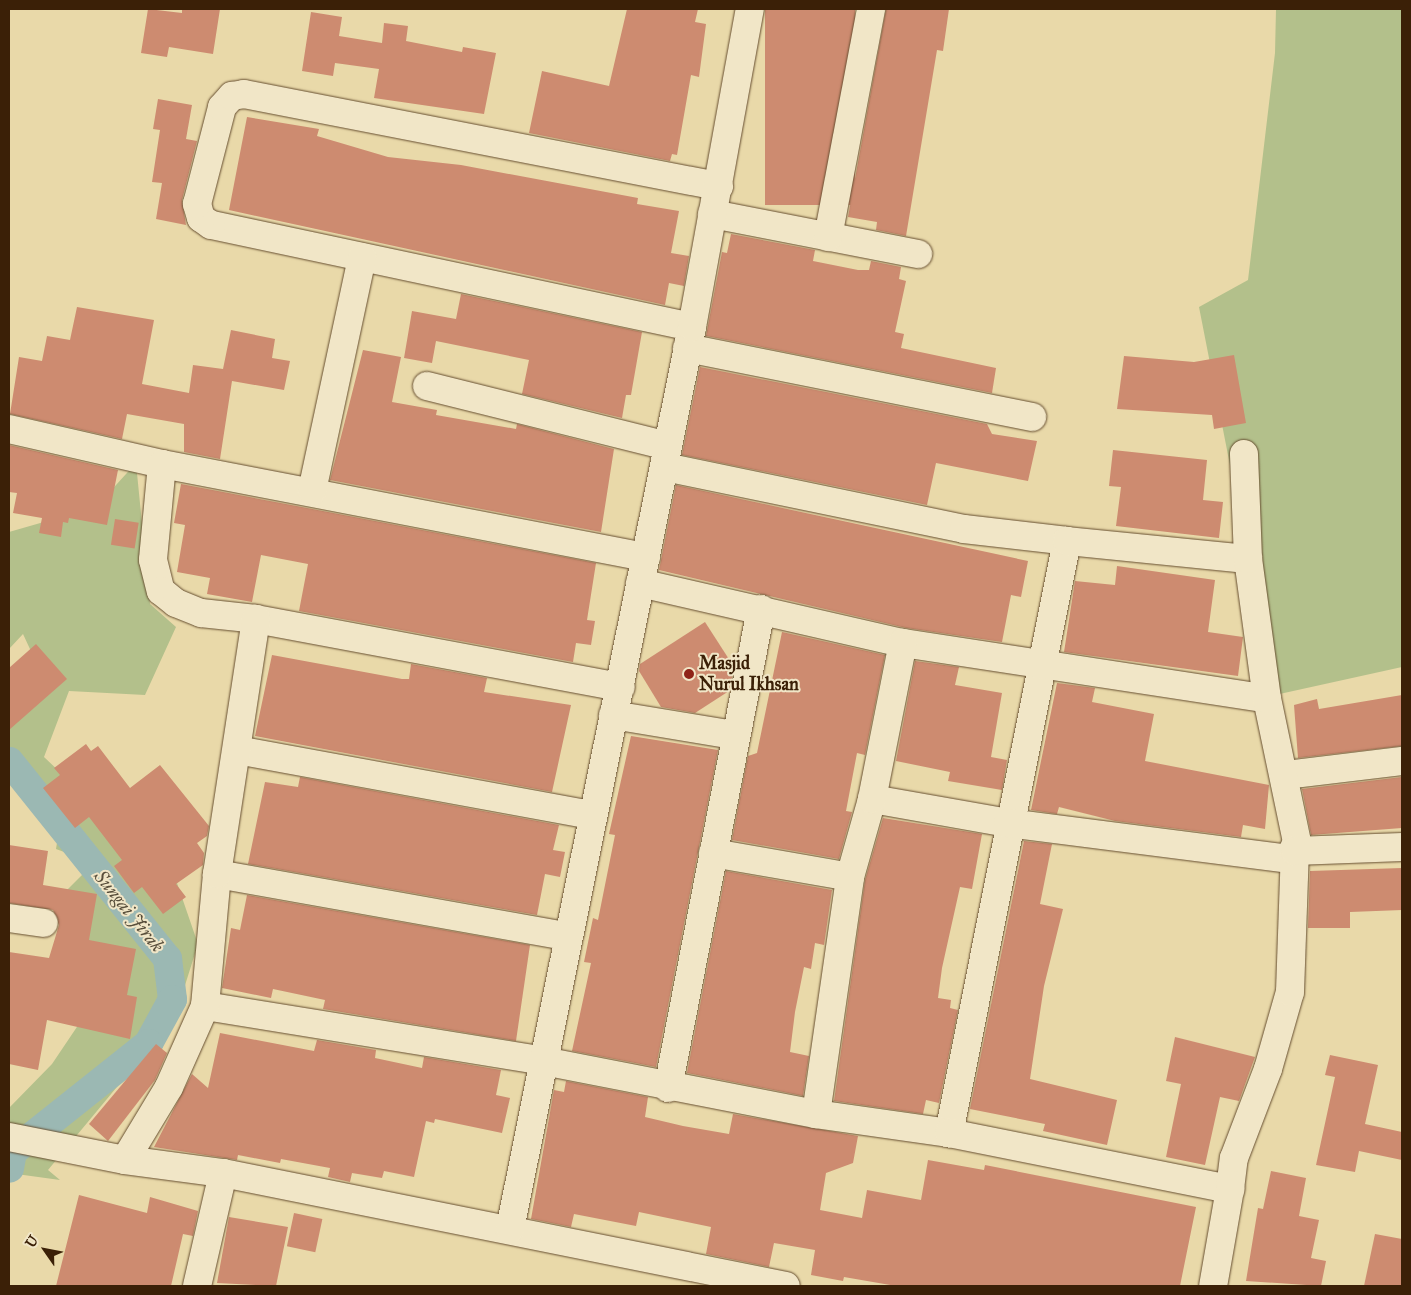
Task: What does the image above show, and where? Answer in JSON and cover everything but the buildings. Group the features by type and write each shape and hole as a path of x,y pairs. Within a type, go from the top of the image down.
{"street":[{"path":"510,1229 566,936 621,686 690,337 750,9"},
{"path":"828,237 871,9"},
{"path":"719,186 244,94 232,96 222,107 197,204 201,218 211,225 362,257 1032,418"},
{"path":"712,214 918,254"},
{"path":"312,491 362,257"},
{"path":"427,386 666,456 964,528 1067,541 1248,559"},
{"path":"9,429 162,464 312,491 643,570 760,610 903,643 1267,699"},
{"path":"1213,1286 1234,1158 1268,1069 1290,992 1295,851 1286,775 1267,699 1248,559 1244,454"},
{"path":"162,464 153,560 161,591 201,613 256,619 621,686"},
{"path":"949,1133 1008,824 1044,665 1067,541"},
{"path":"668,1088 734,735 760,610"},
{"path":"125,1160 169,1087 205,1006 217,874 256,619"},
{"path":"816,1114 850,877 872,799 903,643"},
{"path":"614,715 734,735"},
{"path":"237,750 592,815"},
{"path":"1286,775 1402,762"},
{"path":"872,799 1008,824 1277,860 1288,859 1295,851 1402,848"},
{"path":"713,853 850,877"},
{"path":"217,874 566,936"},
{"path":"9,918 44,923"},
{"path":"205,1006 543,1061 668,1088 816,1114 949,1133 1230,1189"},
{"path":"9,1137 125,1160 223,1173 510,1229 786,1286"},
{"path":"197,1286 223,1173"}],"green space":[{"path":"1276,9 1402,9 1402,667 1275,695 1199,307 1248,280 1275,53"},
{"path":"136,463 150,604 176,627 145,695 69,691 44,757 177,883 198,944 175,1017 48,1170 60,1180 9,1173 9,1108 52,1064 87,1012 62,941 58,899 94,863 56,849 64,798 9,779 9,695 36,662 23,634 9,649 9,532 96,507"}],"waterway":[{"name":"Sungai Jirak","path":"9,761 167,958 172,999 148,1043 12,1151 9,1168"}],"place":[{"name":"Masjid Nurul Ikhsan","path":"689,674"}]}
